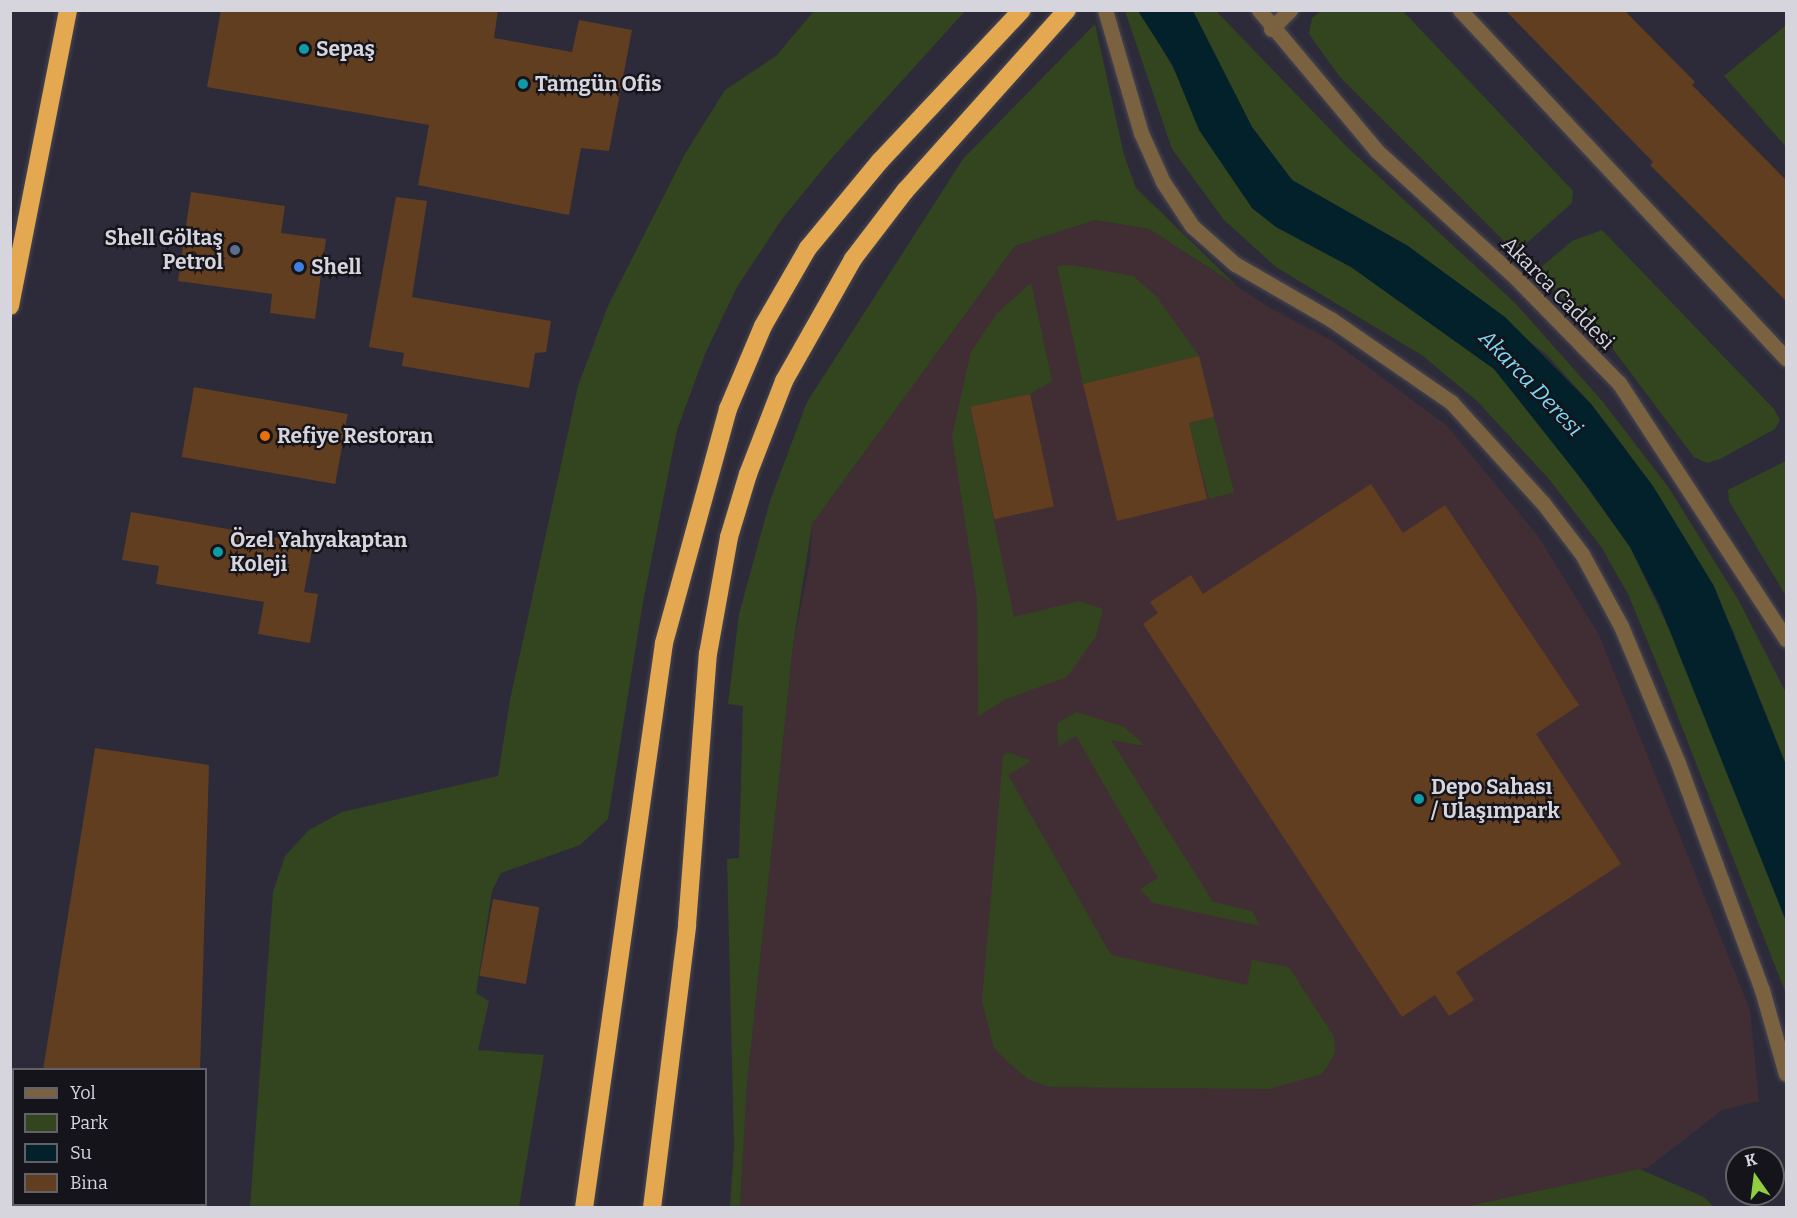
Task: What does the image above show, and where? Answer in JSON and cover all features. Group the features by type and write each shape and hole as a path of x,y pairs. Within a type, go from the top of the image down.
{"highway":[{"path":"10,306 68,10"},
{"path":"584,1208 664,643 728,409 763,326 808,248 880,161 1022,10"},
{"path":"652,1208 687,925 708,654 729,537 748,474 784,381 853,259 905,191 1067,10"}],"street":[{"path":"1105,10 1141,133 1163,182 1192,226 1235,264 1332,320 1451,402 1543,503 1582,554 1621,626 1678,763 1762,990 1786,1074"},
{"name":"Akarca Caddesi","path":"1259,10 1271,28 1377,151 1516,278 1619,383 1785,632"},
{"path":"1271,28 1290,10"},
{"path":"1460,10 1786,358"}],"shaded area":[{"path":"1095,220 1149,229 1270,308 1334,342 1447,426 1538,536 1599,635 1750,1010 1759,1101 1722,1110 1649,1167 1464,1207 740,1208 747,1084 793,646 810,561 812,524 1015,246"}],"green space":[{"path":"814,11 965,11 831,159 782,219 737,287 705,354 677,430 643,602 608,819 580,845 501,873 492,891 476,993 489,1001 478,1050 544,1055 519,1207 250,1207 273,892 285,856 309,830 342,812 498,776 510,700 578,386 608,306 685,154 725,90 776,56"},
{"path":"1125,11 1138,11 1151,29 1252,208 1276,227 1351,267 1494,369 1547,432 1630,547 1684,661 1786,921 1786,994 1664,681 1628,594 1602,548 1549,479 1477,401 1423,356 1276,267 1224,220 1172,149"},
{"path":"1193,11 1216,11 1348,148 1516,304 1603,402 1669,488 1739,601 1786,693 1786,765 1732,628 1625,448 1591,404 1547,355 1408,246 1292,180 1252,127"},
{"path":"1321,11 1403,11 1573,191 1572,203 1528,242 1512,249 1339,76 1309,34 1312,18"},
{"path":"1095,24 1124,155 1136,188 1237,286 1149,229 1095,220 1015,246 812,524 793,646 747,1084 740,1207 730,1207 734,1146 727,859 739,858 743,706 728,704 739,614 770,501 807,402 963,159"},
{"path":"1786,25 1786,147 1724,76"},
{"path":"1602,230 1774,409 1780,420 1775,429 1720,459 1707,463 1694,457 1609,344 1541,277 1539,269 1572,241"},
{"path":"1073,265 1133,276 1156,296 1199,356 1083,384 1057,266"},
{"path":"1031,283 1052,381 1030,394 970,407 1014,617 1079,601 1103,609 1096,636 1067,677 1006,699 978,716 977,599 952,436 971,352 998,312"},
{"path":"1214,417 1234,492 1209,499 1189,424"},
{"path":"1786,461 1786,596 1729,501 1728,490"},
{"path":"1077,712 1124,727 1145,746 1111,740 1213,902 1252,911 1260,926 1153,903 1140,889 1158,878 1076,736 1058,746 1057,723"},
{"path":"1008,752 1031,761 1008,775 1111,955 1247,985 1252,960 1289,967 1334,1037 1335,1053 1322,1074 1269,1089 1049,1087 1028,1079 994,1048 982,1001 1003,756"},
{"path":"1639,1169 1704,1197 1714,1207 1464,1207"},
{"path":"12,1174 12,1206 201,1207 11,1207"}],"water":[{"name":"Akarca Deresi","path":"1138,11 1193,11 1252,127 1292,180 1408,246 1505,317 1591,404 1653,486 1714,586 1786,765 1786,921 1659,604 1630,547 1586,485 1494,369 1351,267 1276,227 1252,208 1199,130 1172,64"}],"building":[{"name":"Tamgün Ofis","path":"221,10 498,10 494,38 572,52 579,20 632,30 609,151 581,148 569,215 418,185 429,125 207,87"},
{"path":"1505,10 1624,10 1695,82 1692,85 1786,180 1786,301 1650,165 1653,162"},
{"path":"191,192 285,206 281,233 326,239 315,319 270,313 272,294 178,281"},
{"path":"396,197 427,201 412,297 551,321 546,352 535,353 529,388 402,366 404,353 369,347"},
{"path":"1199,356 1214,417 1189,423 1207,499 1117,521 1083,384"},
{"name":"Refiye Restoran","path":"194,387 348,414 335,484 182,457"},
{"path":"1030,394 1054,506 994,519 970,407"},
{"name":"Depo Sahası / Ulaşımpark","path":"1371,484 1403,533 1445,505 1579,705 1536,734 1621,864 1456,972 1474,1000 1449,1016 1435,995 1402,1017 1143,624 1158,613 1150,602 1191,575 1203,594"},
{"name":"Özel Yahyakaptan Koleji","path":"131,512 313,544 304,592 318,594 310,643 258,634 264,602 156,584 159,566 122,560"},
{"path":"95,748 209,765 200,1068 43,1068"},
{"path":"493,899 539,907 526,984 479,976"}],"place":[{"name":"Sepaş","path":"304,49"},
{"name":"Tamgün Ofis","path":"523,84"},
{"name":"Shell Göltaş Petrol","path":"235,250"},
{"name":"Shell","path":"299,267"},
{"name":"Refiye Restoran","path":"265,436"},
{"name":"Özel Yahyakaptan Koleji","path":"218,552"},
{"name":"Depo Sahası / Ulaşımpark","path":"1419,799"}]}
